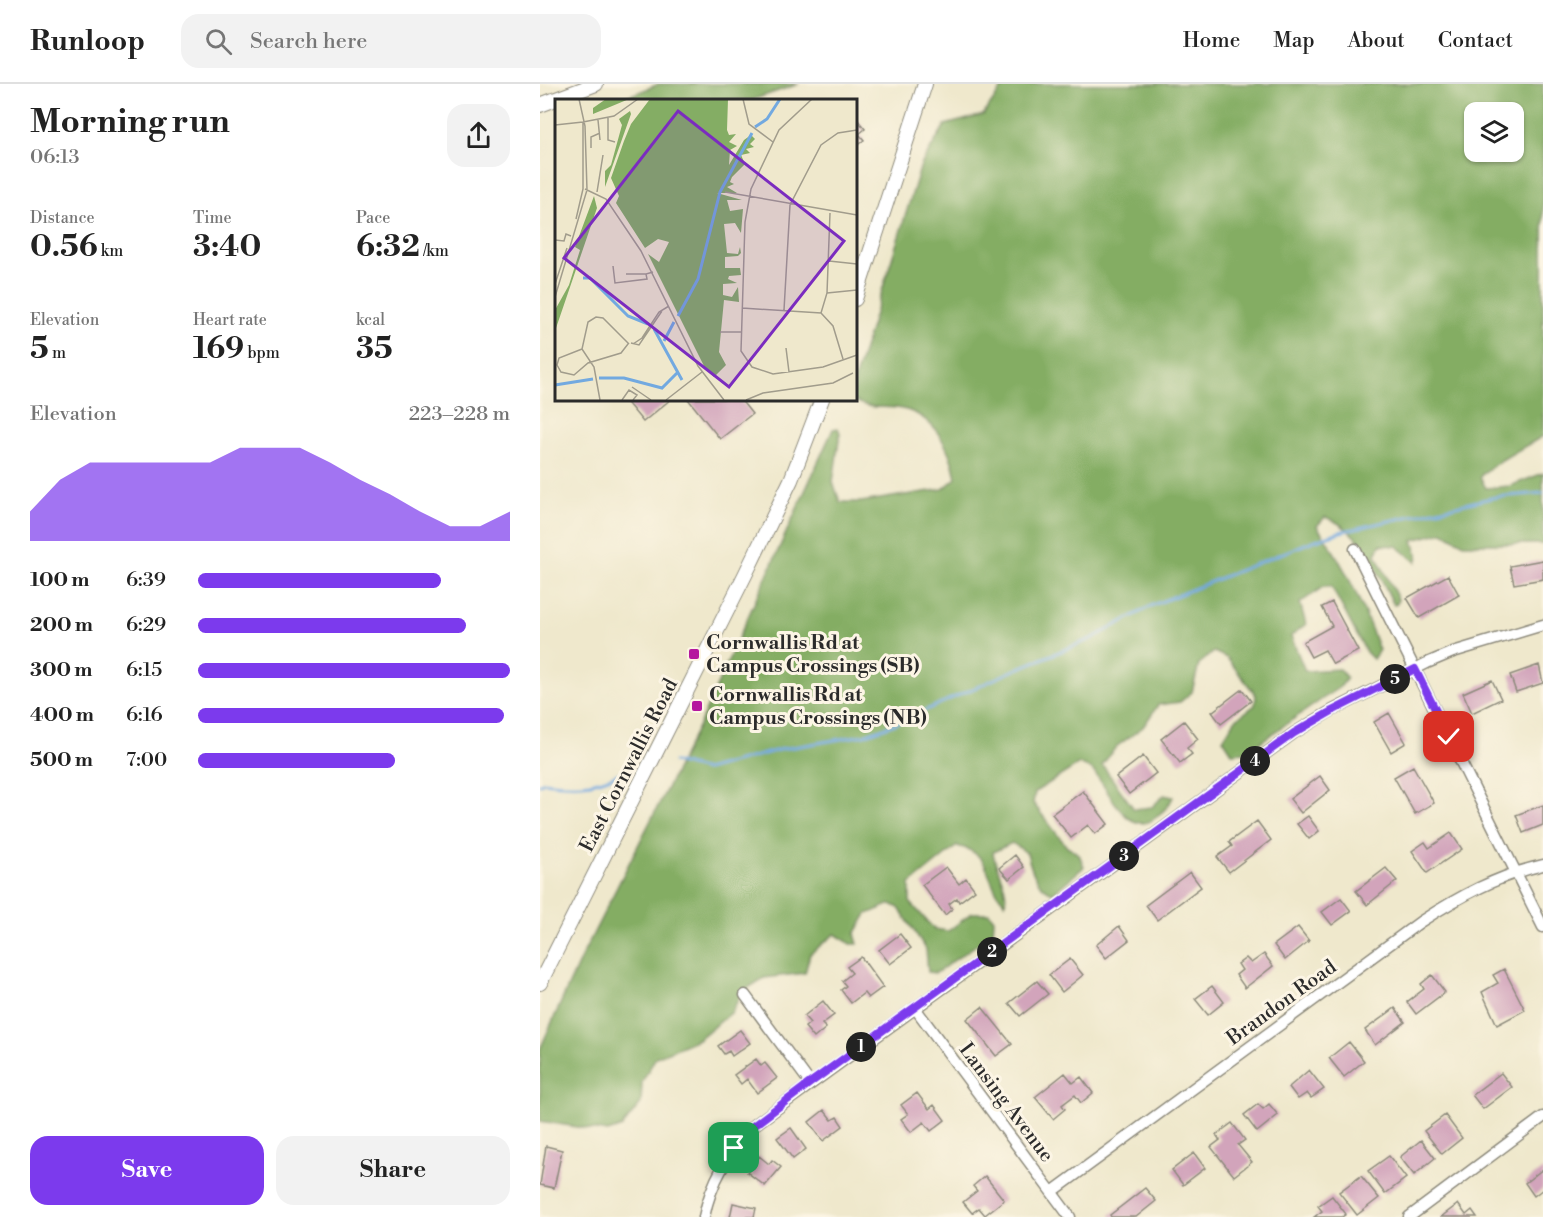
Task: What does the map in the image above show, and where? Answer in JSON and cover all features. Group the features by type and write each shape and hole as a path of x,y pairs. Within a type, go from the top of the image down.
{"street":[{"path":"556,99 596,84"},
{"path":"856,297 925,84"},
{"path":"540,105 555,99"},
{"name":"East Cornwallis Road","path":"540,983 791,480 822,400"},
{"path":"1355,549 1543,927"},
{"path":"704,1217 710,1190 734,1148 753,1126 1294,733 1332,711 1453,652 1543,625"},
{"name":"Brandon Road","path":"1052,1192 1420,921 1482,884 1516,872 1543,866"},
{"path":"745,995 810,1083"},
{"name":"Lansing Avenue","path":"915,1008 1070,1217"},
{"path":"1408,1217 1543,1117"}],"green space":[{"path":"659,84 799,84 755,99 626,99 626,97"},
{"path":"1005,84 1543,84 1543,436 1499,462 1480,477 1486,488 1510,486 1543,473 1543,544 1464,544 1443,532 1413,540 1418,557 1416,562 1397,546 1380,545 1376,555 1398,599 1397,604 1394,605 1375,566 1359,542 1338,523 1325,517 1317,526 1352,586 1379,650 1373,659 1366,652 1331,586 1323,587 1300,603 1306,624 1291,636 1305,671 1339,669 1347,678 1341,686 1246,752 1232,753 1223,739 1235,720 1255,705 1256,695 1227,658 1214,652 1199,664 1192,692 1180,702 1158,705 1143,727 1116,747 1102,765 1134,809 1152,807 1164,795 1173,797 1168,806 1155,818 1145,823 1135,822 1119,808 1092,770 1079,764 1035,792 1033,803 1067,847 1079,854 1084,867 1053,893 1038,882 1027,853 1012,843 993,852 1005,891 1005,903 998,895 983,862 969,850 957,846 910,884 910,902 934,929 948,931 972,913 989,913 994,919 993,933 936,973 928,972 926,949 899,908 891,904 867,914 855,934 858,944 851,944 835,934 810,954 805,973 764,978 743,991 731,1013 698,1039 656,1057 642,1082 641,1103 622,1127 608,1132 540,1121 540,1049 580,960 700,723 833,429 838,428 840,433 833,482 840,502 861,502 943,489 956,478 945,445 932,426 923,418 902,409 864,405 854,400 856,375 921,165 945,125 983,115"}],"building":[{"path":"856,118 865,129 859,134 864,140 856,146"},
{"path":"625,400 670,400 643,422"},
{"path":"689,400 741,400 752,414 720,439"},
{"path":"1543,560 1543,579 1514,584 1510,566"},
{"path":"1448,575 1459,595 1419,618 1407,598"},
{"path":"1332,602 1358,651 1333,664 1325,650 1311,657 1303,642 1332,626 1322,607"},
{"path":"1539,665 1543,683 1516,692 1510,675"},
{"path":"1492,680 1501,699 1472,713 1463,693"},
{"path":"1242,689 1251,701 1221,724 1212,712"},
{"path":"1389,713 1406,743 1391,752 1374,722"},
{"path":"1184,721 1198,739 1187,748 1192,754 1180,763 1161,739"},
{"path":"1143,756 1156,773 1129,794 1116,777"},
{"path":"1413,766 1434,803 1415,814 1394,777"},
{"path":"1320,776 1330,790 1301,813 1290,799"},
{"path":"1083,791 1108,824 1095,834 1088,825 1071,838 1052,814"},
{"path":"1543,805 1543,825 1523,833 1516,815"},
{"path":"1308,816 1319,831 1309,839 1297,824"},
{"path":"1257,821 1271,840 1229,872 1217,857 1232,846 1229,842"},
{"path":"1451,833 1462,849 1427,873 1412,851 1425,842 1429,848"},
{"path":"1015,855 1024,867 1009,879 999,868"},
{"path":"946,867 959,884 966,878 975,890 959,902 957,898 949,904 952,909 945,915 922,885"},
{"path":"1386,868 1397,881 1367,905 1356,891"},
{"path":"1190,872 1201,887 1157,920 1146,905"},
{"path":"1341,898 1351,911 1332,925 1322,912"},
{"path":"1119,926 1129,940 1106,958 1096,945"},
{"path":"1298,927 1309,941 1285,960 1274,945"},
{"path":"900,934 911,948 890,964 879,950"},
{"path":"1264,954 1273,966 1245,988 1236,975 1242,970 1238,964 1246,958 1251,963"},
{"path":"861,957 883,987 868,998 864,993 851,1003 841,990 846,986 842,981 852,973 847,967"},
{"path":"1070,959 1083,975 1062,992 1049,975"},
{"path":"1504,969 1525,1010 1497,1025 1482,992 1498,983 1493,975"},
{"path":"1432,975 1445,992 1416,1014 1407,1002 1424,989 1421,984"},
{"path":"1037,981 1048,994 1020,1016 1009,1003"},
{"path":"1212,986 1224,1002 1208,1015 1195,999"},
{"path":"823,1001 834,1015 822,1024 826,1028 814,1038 805,1027 810,1023 804,1016"},
{"path":"982,1007 1012,1044 996,1056 967,1019"},
{"path":"1395,1008 1405,1022 1375,1045 1365,1030"},
{"path":"740,1030 750,1043 732,1056 729,1051 724,1054 718,1046"},
{"path":"1349,1042 1364,1061 1344,1077 1329,1058"},
{"path":"756,1059 761,1066 765,1063 777,1078 757,1093 747,1079 741,1084 734,1075"},
{"path":"1309,1070 1324,1089 1311,1098 1307,1093 1298,1099 1289,1087"},
{"path":"1065,1073 1073,1083 1081,1077 1093,1093 1081,1103 1075,1095 1062,1105 1065,1109 1053,1119 1035,1097"},
{"path":"1501,1073 1512,1087 1483,1109 1472,1095"},
{"path":"917,1093 929,1109 934,1105 945,1120 931,1131 924,1122 911,1132 901,1119 908,1114 901,1105"},
{"path":"1258,1104 1263,1109 1269,1104 1278,1115 1257,1132 1244,1115"},
{"path":"824,1110 832,1120 837,1117 843,1126 823,1141 809,1122"},
{"path":"1445,1115 1462,1138 1442,1154 1424,1131"},
{"path":"1232,1123 1245,1140 1238,1145 1252,1162 1234,1176 1211,1147 1220,1140 1216,1135"},
{"path":"791,1128 806,1149 793,1159 777,1138"},
{"path":"1421,1140 1435,1158 1414,1175 1400,1157"},
{"path":"546,1146 562,1150 554,1188 540,1185"},
{"path":"1194,1153 1205,1168 1183,1185 1172,1170"},
{"path":"759,1156 769,1164 772,1160 781,1167 765,1186 747,1172"},
{"path":"1389,1156 1406,1178 1385,1194 1368,1171"},
{"path":"1543,1169 1543,1189 1534,1196 1525,1183"},
{"path":"985,1176 1004,1200 985,1215 979,1208 972,1213 963,1202 977,1191 973,1186"},
{"path":"1361,1176 1379,1198 1357,1215 1339,1192"},
{"path":"1145,1188 1156,1201 1136,1217 1111,1217 1110,1215"},
{"path":"1332,1196 1346,1214 1342,1217 1314,1217 1322,1211 1318,1206"},
{"path":"733,1203 756,1208 754,1217 730,1217"},
{"path":"1458,1204 1466,1215 1472,1210 1477,1217 1441,1217"}],"waterway":[{"path":"674,762 706,770 782,749 864,735 895,724 1019,668 1091,639 1153,605 1313,541 1340,532 1496,497 1543,493"},
{"path":"540,784 544,782 590,783 611,777 633,766"}],"place":[{"name":"Cornwallis Rd at Campus Crossings (SB)","path":"694,654"},
{"name":"Cornwallis Rd at Campus Crossings (NB)","path":"697,706"}],"route":[{"path":"734,1148 753,1126 810,1083 1313,721 1415,669 1449,737"}]}
